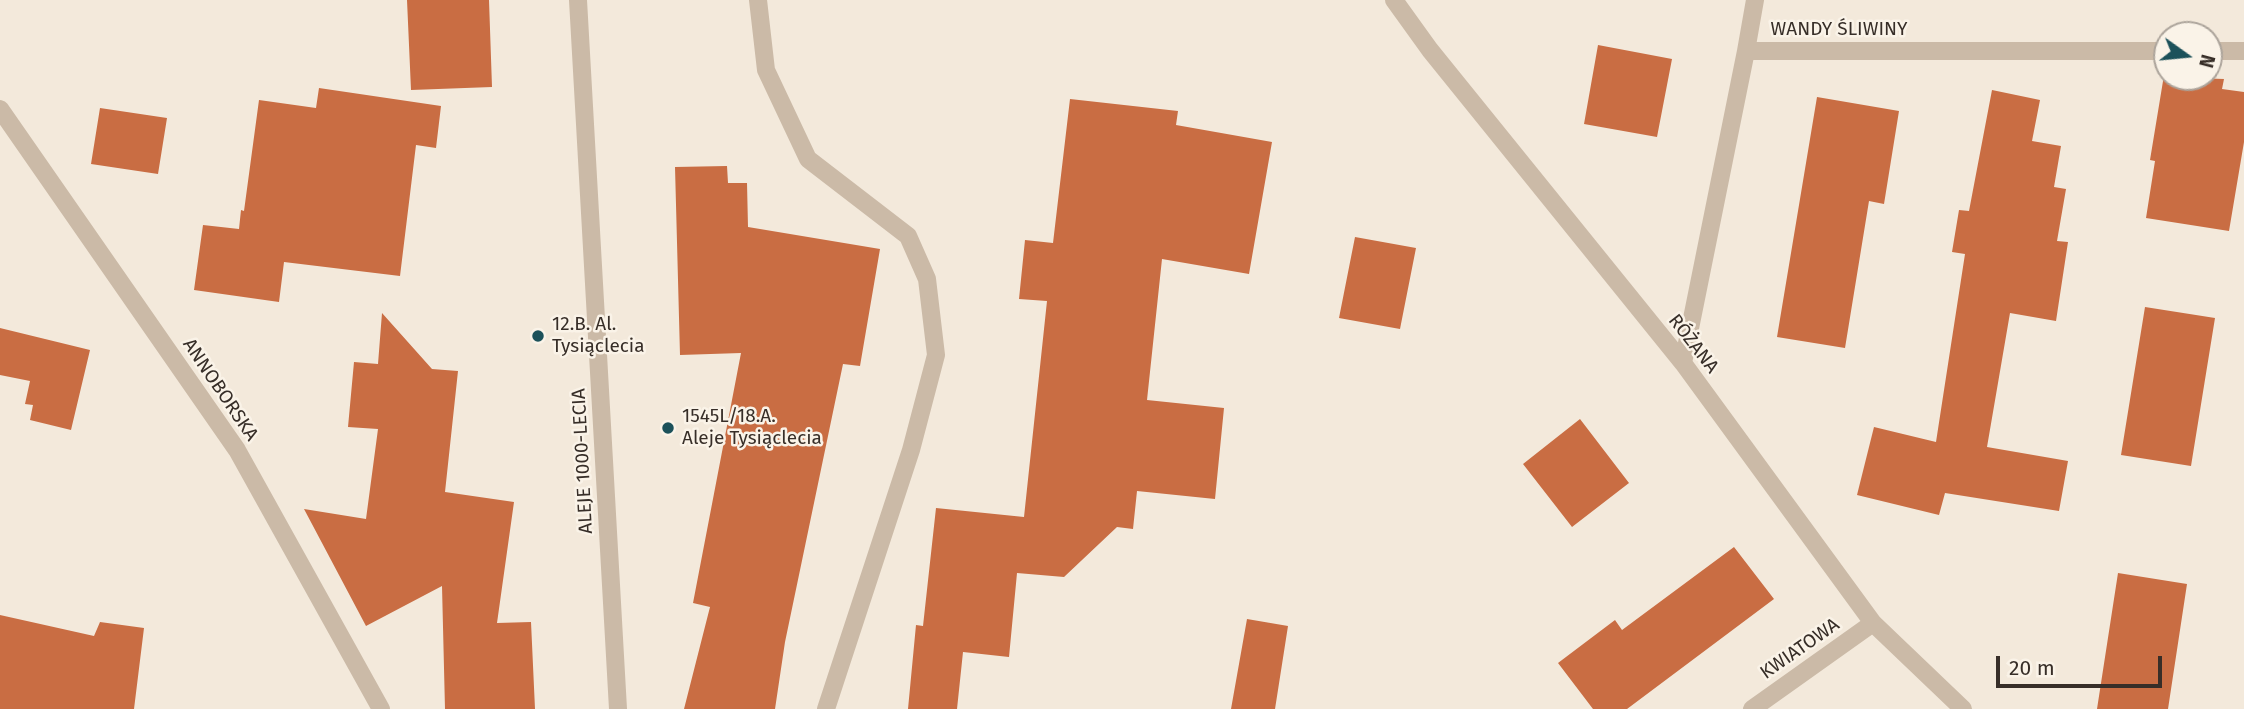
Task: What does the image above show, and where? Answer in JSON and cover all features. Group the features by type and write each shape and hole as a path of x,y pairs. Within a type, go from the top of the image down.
{"street":[{"name":"ALEJE 1000-LECIA","path":"578,0 618,709"},
{"path":"758,0 766,70 808,159 908,236 927,279 936,355 911,450 825,709"},
{"name":"RÓŻANA","path":"1394,0 1430,50 1684,363 1873,623 1963,709"},
{"path":"1746,51 1755,0"},
{"name":"WANDY ŚLIWINY","path":"1684,363 1746,51 2153,51"},
{"path":"2223,51 2244,51"},
{"name":"ANNOBORSKA","path":"0,109 237,450 381,709"},
{"name":"KWIATOWA","path":"1752,709 1873,623"}],"building":[{"path":"407,0 489,0 492,87 411,90"},
{"path":"1598,45 1672,59 1657,137 1584,124"},
{"path":"319,88 441,106 436,148 416,145 400,276 284,262 279,302 194,290 203,225 239,229 241,210 244,211 259,100 316,108"},
{"path":"2223,89 2244,92 2244,142 2229,231 2146,218 2155,161 2150,160 2161,91"},
{"path":"1992,90 2040,100 2032,141 2061,146 2054,187 2066,189 2057,241 2068,242 2056,321 2010,313 1987,447 2068,461 2059,511 1945,493 1939,515 1857,495 1874,427 1936,442 1965,254 1952,252 1959,210 1969,211"},
{"path":"1817,97 1899,111 1884,204 1869,201 1845,348 1777,337"},
{"path":"1070,99 1178,111 1176,125 1272,142 1249,274 1162,259 1147,400 1224,408 1215,499 1137,491 1133,529 1117,527 1064,577 1017,573 1009,657 963,652 957,709 908,709 916,625 923,626 936,508 1024,517 1047,301 1019,299 1025,240 1053,243"},
{"path":"100,108 167,118 158,174 91,164"},
{"path":"727,166 728,183 747,183 748,227 880,249 860,366 843,364 785,642 775,709 684,709 710,607 693,603 741,353 680,355 675,167"},
{"path":"1355,237 1416,248 1400,329 1339,318"},
{"path":"2145,307 2215,318 2191,466 2121,455"},
{"path":"382,313 432,369 458,371 445,492 514,502 497,623 531,622 535,709 445,709 442,586 366,626 304,509 366,519 378,429 348,427 354,362 378,364"},
{"path":"0,328 90,350 71,430 30,420 33,405 25,404 30,381 0,375"},
{"path":"1580,419 1629,483 1572,527 1523,464"},
{"path":"1734,547 1774,599 1627,709 1593,709 1558,663 1615,620 1622,630"},
{"path":"2118,573 2187,584 2168,709 2097,709"},
{"path":"0,615 94,636 100,622 144,628 134,709 0,709"},
{"path":"1247,619 1288,626 1275,709 1231,709"}],"place":[{"name":"12.B. Al. Tysiąclecia","path":"538,336"},
{"name":"1545L/18.A. Aleje Tysiąclecia","path":"668,428"}]}
